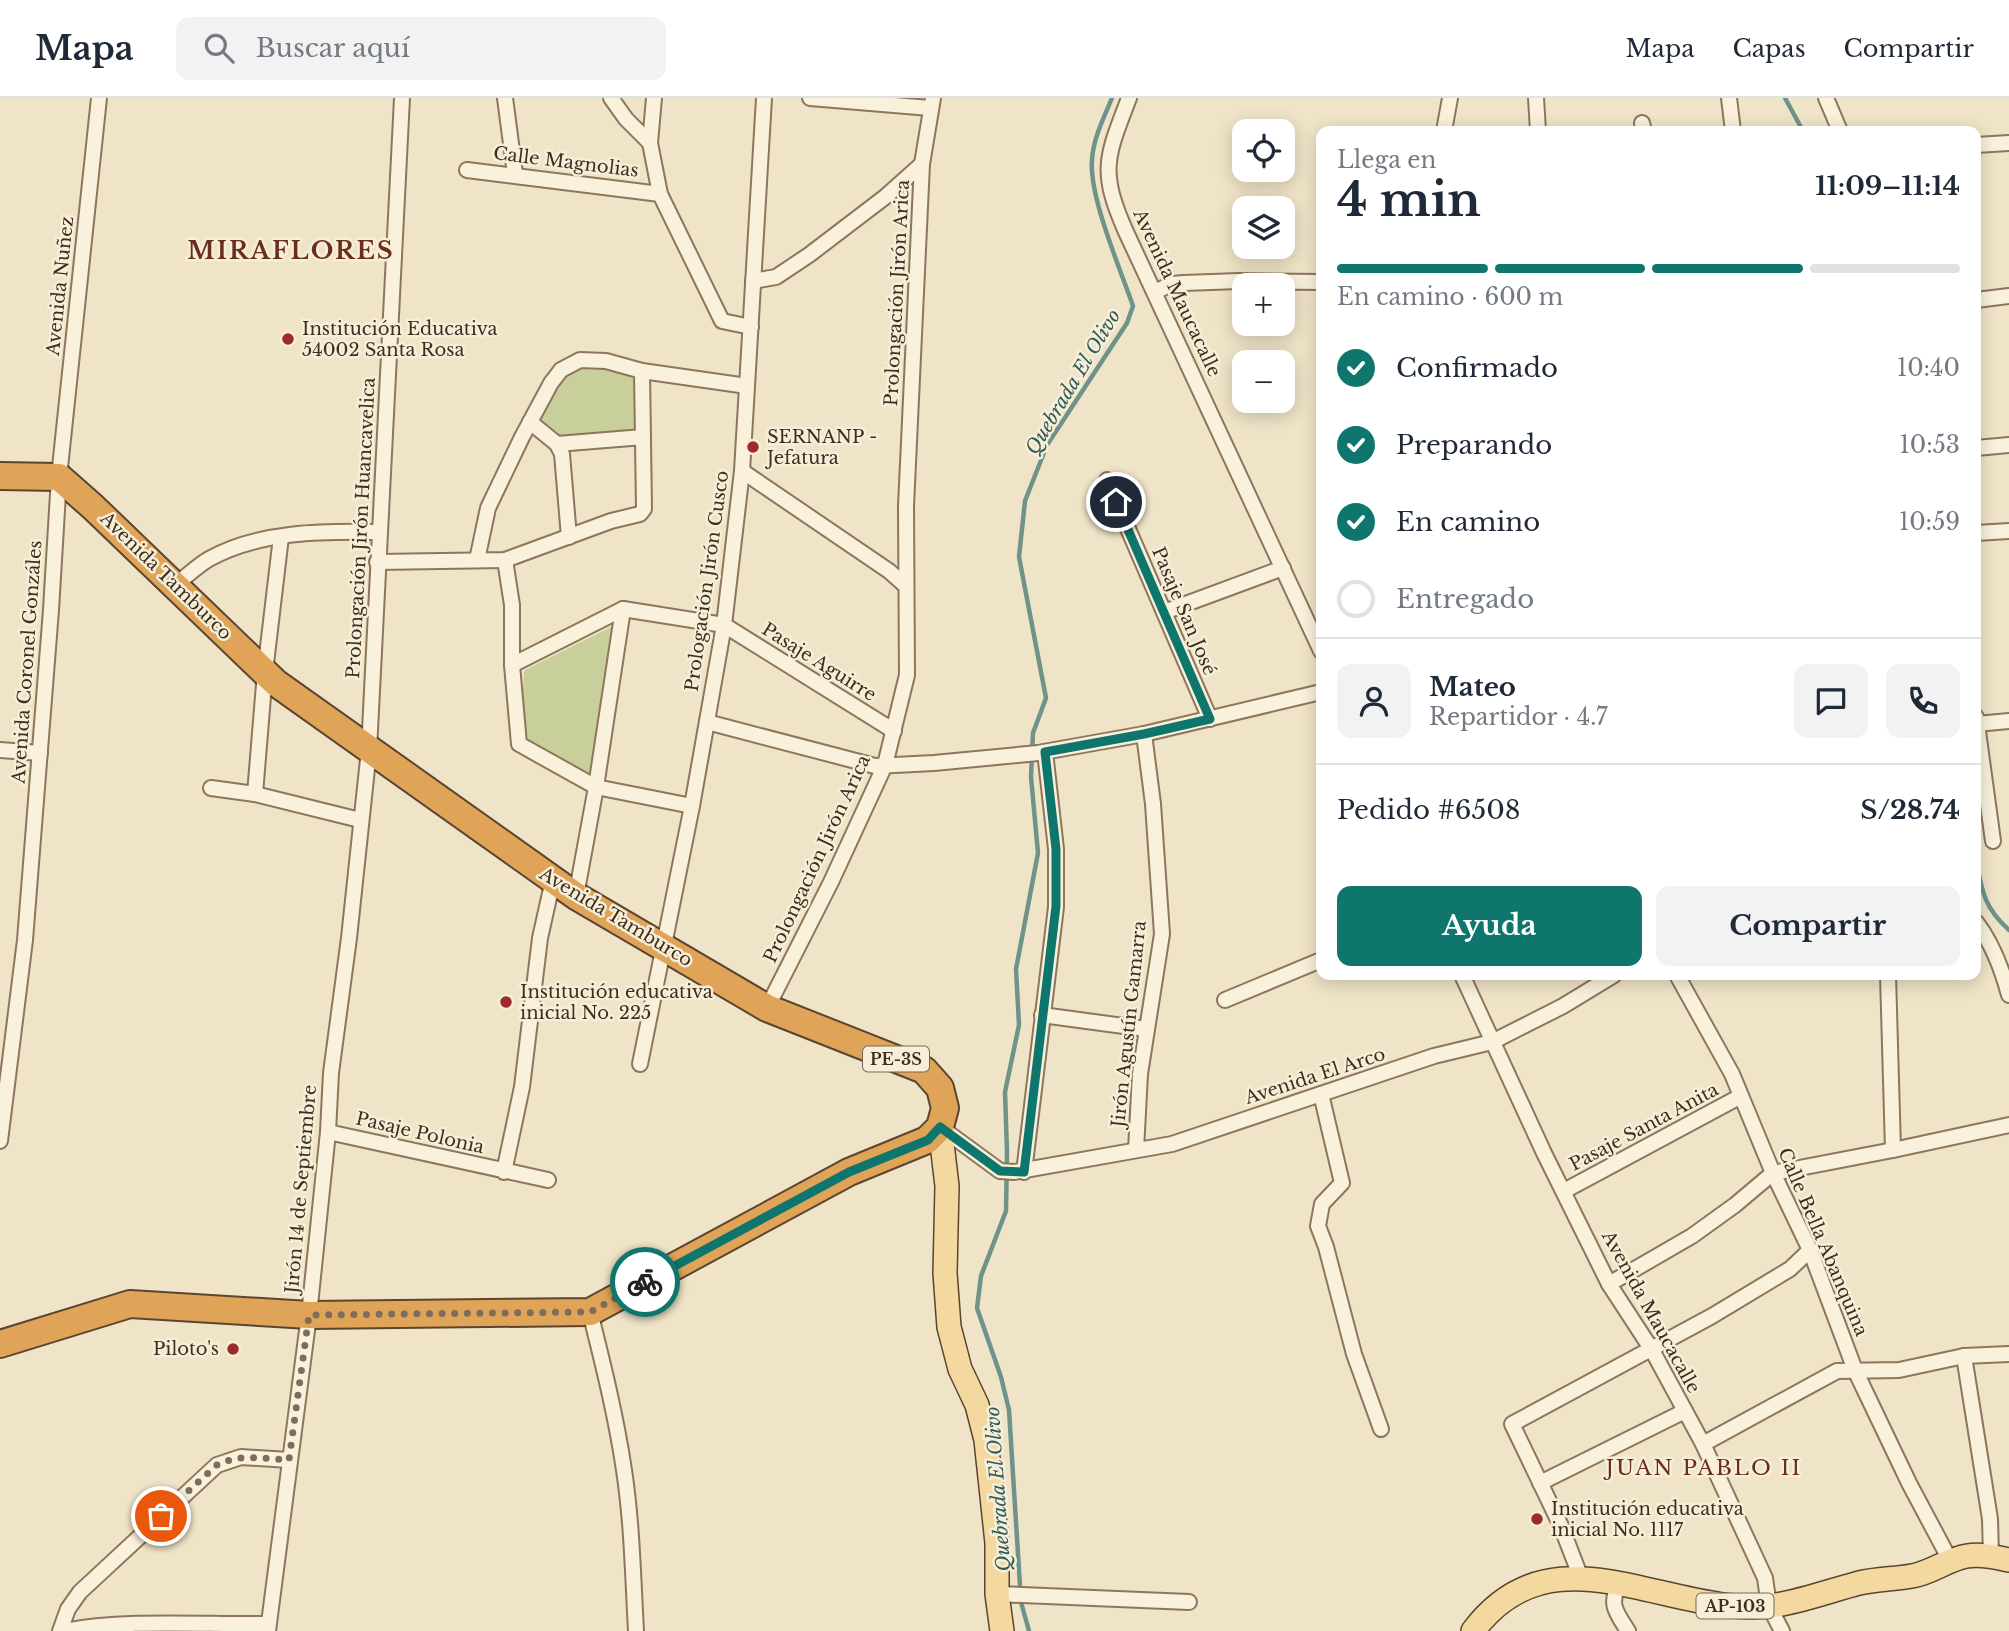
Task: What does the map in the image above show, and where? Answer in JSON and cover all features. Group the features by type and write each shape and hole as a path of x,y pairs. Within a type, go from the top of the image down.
{"highway":[{"path":"0,476 59,477"},
{"name":"Avenida Tamburco","path":"59,477 276,683 576,897 767,1008 924,1070 940,1088 945,1108 940,1127"},
{"path":"0,1344 130,1304 309,1315 590,1312 849,1172 928,1140 940,1127"}],"main road":[{"path":"940,1127 947,1186 946,1300 949,1326 960,1369 977,1405 986,1440 997,1543 1002,1631"},
{"name":"AP-103","path":"1473,1631 1500,1601 1514,1593 1553,1580 1581,1578 1620,1583 1686,1599 1749,1608 1769,1606 1861,1582 1912,1576 1968,1556 2000,1558"}],"street":[{"name":"Avenida Nuñez","path":"59,477 99,98"},
{"name":"Prolongación Jirón Huancavelica","path":"369,750 402,98"},
{"path":"505,98 515,174"},
{"path":"611,98 626,119 650,143"},
{"path":"654,98 650,143 660,194 722,321 751,327"},
{"name":"Prologación Jirón Cusco","path":"640,1064 692,806 724,625 742,471 764,98"},
{"path":"810,98 931,103"},
{"name":"Avenida Maucacalle","path":"1129,98 1110,150 1108,179 1120,218 1316,639"},
{"path":"1445,126 1450,98"},
{"path":"1535,98 1538,126"},
{"path":"1729,98 1733,126"},
{"path":"1826,98 1838,126"},
{"name":"Prolongación Jirón Arica","path":"767,1008 831,882 885,765 907,675 906,506 922,164 931,103"},
{"path":"1981,145 2009,143"},
{"path":"753,281 776,276 810,255 885,197 922,164"},
{"name":"Calle Magnolias","path":"467,170 660,194"},
{"path":"1156,292 1171,284 1184,283 1316,282"},
{"path":"1981,299 2009,296"},
{"path":"477,560 488,508 530,422 561,370 580,360 606,361 642,371 747,386"},
{"path":"377,562 505,560 611,521 640,514 644,509 642,371"},
{"path":"530,422 557,443 565,465 569,537"},
{"path":"557,443 643,438"},
{"path":"1981,448 2009,445"},
{"path":"742,471 890,571 906,586"},
{"name":"Avenida Coronel Gonzáles","path":"0,1141 25,940 59,477"},
{"name":"Pasaje San José","path":"1107,480 1210,719"},
{"path":"174,585 210,559 252,542 335,531 378,532"},
{"path":"1981,533 2009,531"},
{"path":"255,794 265,672 281,537"},
{"path":"505,560 512,605 512,665 519,744 596,787 692,806"},
{"path":"1164,612 1283,568"},
{"path":"512,665 623,609 724,625"},
{"path":"576,897 623,609"},
{"name":"Pasaje Aguirre","path":"724,625 894,732"},
{"path":"707,722 875,766 1041,752 1144,734 1316,693"},
{"path":"1981,721 2009,721"},
{"name":"Jirón Agustín Gamarra","path":"1136,1150 1140,1074 1162,934 1153,804 1144,734"},
{"path":"0,750 40,753"},
{"name":"Jirón 14 de Septiembre","path":"268,1628 309,1315 328,1132 331,1073 349,938 369,750"},
{"path":"940,1127 1013,1172 1042,1015 1056,906 1056,849 1041,752"},
{"path":"1981,756 1993,841"},
{"path":"211,788 255,794 360,820"},
{"name":"Pasaje Polonia","path":"504,1172 522,1087 540,938 553,880"},
{"path":"1981,929 2002,969 2009,995"},
{"path":"1225,1000 1316,962"},
{"name":"Avenida Maucacalle","path":"1464,980 1544,1153 1609,1284 1652,1350 1703,1444 1765,1578 1769,1606 1782,1631"},
{"name":"Avenida El Arco","path":"1013,1172 1172,1144 1434,1056 1492,1042 1563,1006 1606,980"},
{"name":"Calle Bella Abanquina","path":"1680,980 1732,1074 1773,1173 1810,1250 1855,1370 1909,1483 1951,1562"},
{"path":"1888,980 1893,1150"},
{"path":"1042,1015 1146,1029"},
{"path":"1321,1094 1342,1183 1322,1205 1318,1226 1354,1354 1381,1429"},
{"name":"Pasaje Santa Anita","path":"1564,1192 1741,1096"},
{"path":"1609,1284 1692,1236 1773,1173 2009,1125"},
{"name":"Pasaje Polonia","path":"328,1132 548,1180"},
{"path":"1581,1578 1561,1526 1512,1424 1712,1316 1790,1269 1810,1250"},
{"path":"590,1312 608,1385 624,1472 630,1520 636,1631"},
{"path":"1703,1444 1838,1371 1899,1370 1964,1356 2009,1354"},
{"path":"1964,1356 1990,1519 2000,1558"},
{"path":"1540,1483 1685,1411"},
{"path":"268,1628 122,1625 62,1631 68,1609 79,1592 217,1465 240,1457 289,1460"},
{"path":"1620,1583 1614,1595 1614,1606 1628,1631"},
{"path":"998,1594 1189,1602"}],"green space":[{"path":"583,363 628,371 634,377 637,427 631,434 578,439 553,433 545,426 541,415 553,391 561,379"},
{"path":"611,627 615,636 589,780 520,744 524,672"}],"waterway":[{"name":"Quebrada El Olivo","path":"1029,1631 1021,1602 1009,1410 1001,1377 977,1308 981,1276 1006,1211 1005,1092 1019,1025 1016,969 1038,853 1031,777 1033,733 1046,698 1019,557 1025,501 1047,445 1127,323 1133,306 1106,233 1092,175 1094,144 1112,98"},
{"path":"1785,98 1800,126"},
{"path":"1981,884 1989,906 2009,930"}],"way so far":[{"path":"161,1516 223,1462 240,1457 289,1460 309,1315 590,1312 645,1282"}],"place":[{"name":"Institución Educativa 54002 Santa Rosa","path":"288,339"},
{"name":"SERNANP - Jefatura","path":"753,447"},
{"name":"Institución educativa inicial No. 225","path":"506,1002"},
{"name":"Piloto's","path":"233,1349"},
{"name":"Institución educativa inicial No. 1117","path":"1537,1519"}],"district":[{"name":"MIRAFLORES","path":"291,250"},
{"name":"JUAN PABLO II","path":"1704,1468"}],"route":[{"path":"645,1282 849,1172 928,1140 940,1127 1000,1171 1024,1172 1056,906 1056,849 1045,752 1210,719 1116,502"}]}
